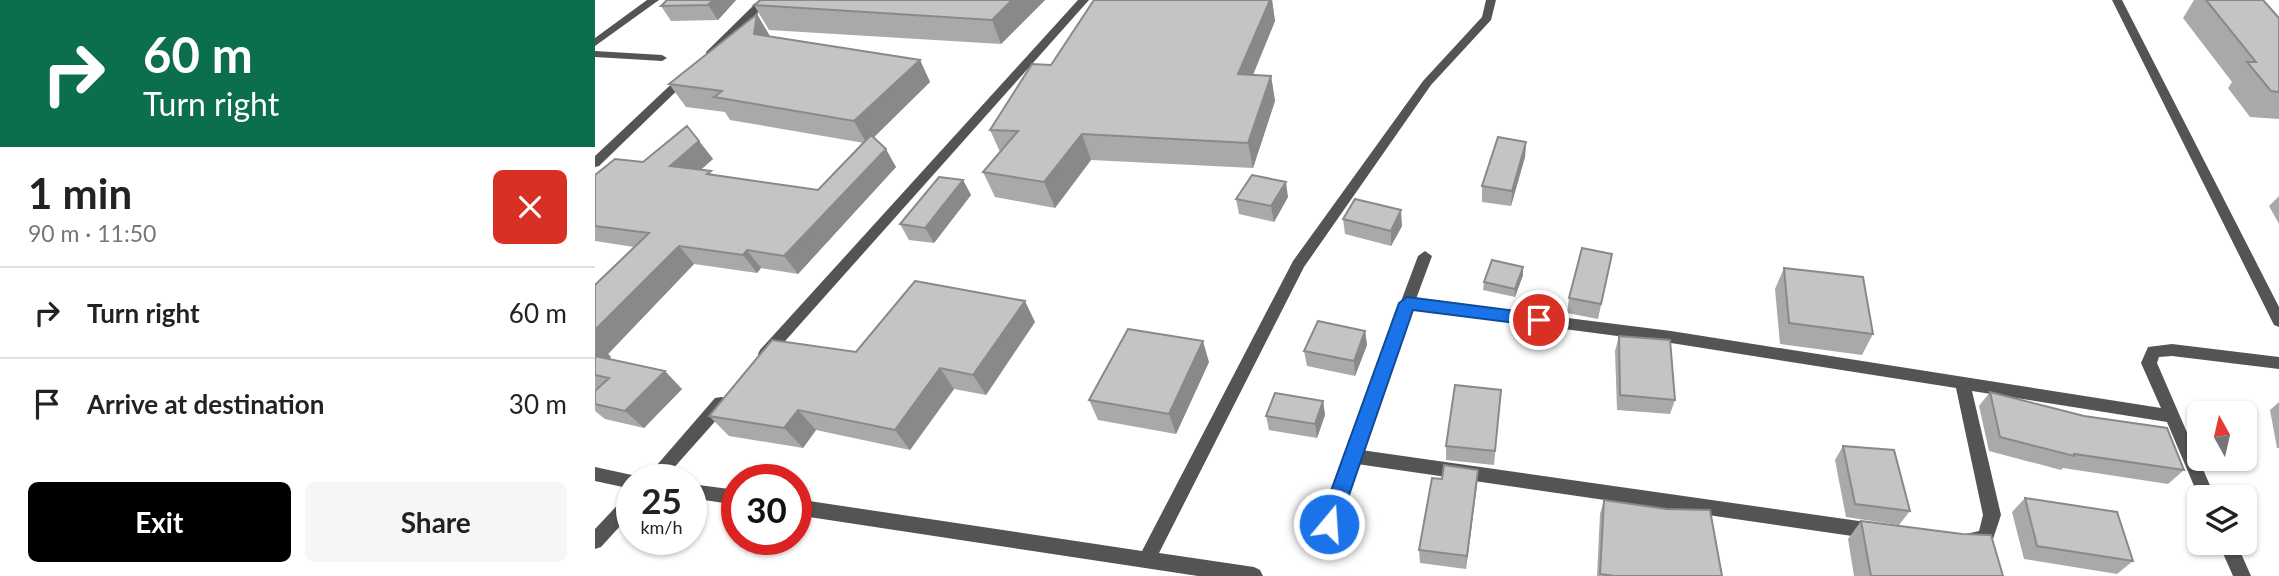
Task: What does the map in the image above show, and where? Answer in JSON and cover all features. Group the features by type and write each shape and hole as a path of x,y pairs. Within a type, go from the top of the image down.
{"street":[{"path":"595,43 654,0"},
{"path":"595,163 765,0"},
{"path":"753,367 1084,0"},
{"path":"1146,560 1298,265 1427,83 1487,18 1491,0"},
{"path":"2117,0 2279,321"},
{"path":"595,54 662,58"},
{"path":"1329,524 1351,456 1425,256"},
{"path":"1407,303 1671,337 2170,416"},
{"path":"2202,485 2149,363 2153,351 2172,350 2279,363"},
{"path":"1959,541 1985,539 1992,515 1962,382"},
{"path":"666,464 734,388"},
{"path":"1351,456 1891,534"},
{"path":"595,474 616,479"},
{"path":"812,509 1254,576"},
{"path":"595,541 616,518"},
{"path":"2233,555 2242,576"}],"building":[{"path":"667,0 713,0 708,5 661,6"},
{"path":"761,0 1012,0 992,20 754,5"},
{"path":"1094,0 1270,0 1238,74 1271,76 1248,143 1082,134 1044,182 983,172 1018,131 990,130 1032,64 1051,65"},
{"path":"2206,0 2263,0 2279,18 2279,92 2271,91 2247,62 2256,62"},
{"path":"757,14 754,34 920,60 854,121 714,97 722,91 669,84"},
{"path":"687,126 699,141 670,166 818,190 871,135 886,149 784,256 747,250 743,255 679,246 595,330 595,285 649,233 595,226 595,175 615,159 643,162"},
{"path":"1498,137 1526,142 1512,191 1482,186"},
{"path":"1252,175 1286,182 1271,206 1236,199"},
{"path":"939,177 963,180 925,228 900,224"},
{"path":"1355,199 1401,210 1391,231 1343,219"},
{"path":"1582,248 1612,254 1601,304 1569,298"},
{"path":"1492,260 1523,267 1515,289 1484,282"},
{"path":"1784,268 1863,277 1873,334 1789,323"},
{"path":"915,281 1025,301 973,375 940,368 895,430 798,410 784,428 709,416 772,340 856,352"},
{"path":"1318,321 1365,331 1354,361 1304,351"},
{"path":"1128,329 1203,341 1169,414 1089,400"},
{"path":"1619,336 1670,340 1675,400 1620,395"},
{"path":"595,356 665,371 625,411 595,404 595,391 609,378 595,375"},
{"path":"1455,385 1501,390 1495,451 1446,446"},
{"path":"1990,392 2084,416 2167,428 2184,470 2074,456 2000,437"},
{"path":"1275,393 1323,401 1315,424 1266,416"},
{"path":"1843,446 1894,450 1910,511 1855,504"},
{"path":"1444,465 1478,470 1467,556 1419,550 1432,478 1442,479"},
{"path":"2025,498 2117,512 2133,561 2037,546"},
{"path":"1604,500 1666,509 1710,510 1722,576 1600,574"},
{"path":"1861,521 1962,534 1991,535 2003,576 1871,576"}],"route":[{"path":"1329,524 1407,303 1539,320"}]}
